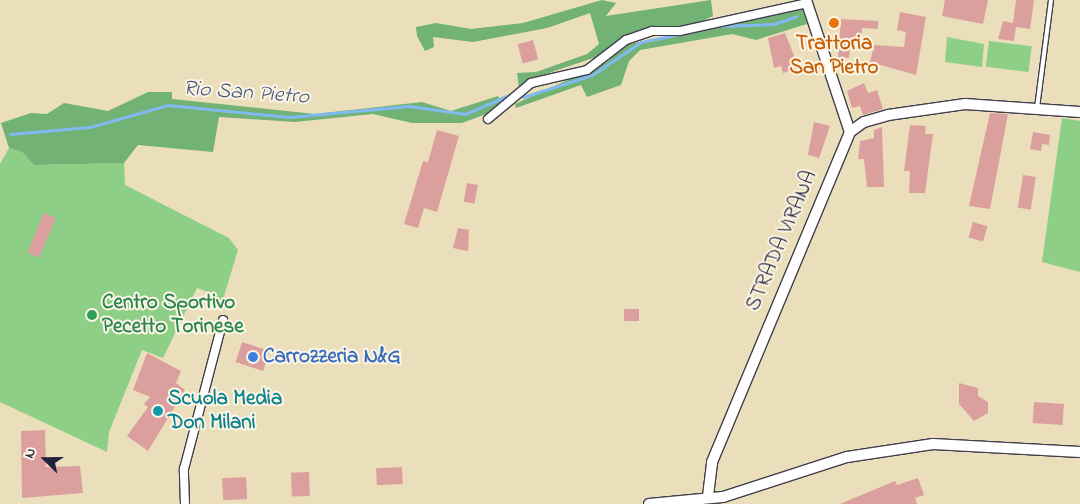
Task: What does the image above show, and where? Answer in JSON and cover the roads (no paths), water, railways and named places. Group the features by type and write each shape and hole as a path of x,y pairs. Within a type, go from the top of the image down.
{"street":[{"path":"488,119 531,83 587,70 626,40 652,31 695,28 807,1 850,132 864,122 931,108 1037,108 1080,112"},
{"name":"STRADA VIRANA","path":"708,496 712,462 850,132"},
{"path":"185,504 184,469 224,320"},
{"path":"649,504 708,496 725,500 847,458 933,444 1080,452"}],"lane":[{"path":"1037,108 1051,0"}],"waterway":[{"name":"Rio San Pietro","path":"720,26 774,24 797,16"},
{"name":"Rio San Pietro","path":"523,97 592,75 641,42 709,28"},
{"name":"Rio San Pietro","path":"10,134 90,127 168,105 289,117 409,106 465,114 509,95"}],"place":[{"name":"Trattoria San Pietro","path":"834,23"},
{"name":"Centro Sportivo Pecetto Torinese","path":"92,315"},
{"name":"Carrozzeria N&G","path":"253,357"},
{"name":"Scuola Media Don Milani","path":"158,411"}]}
